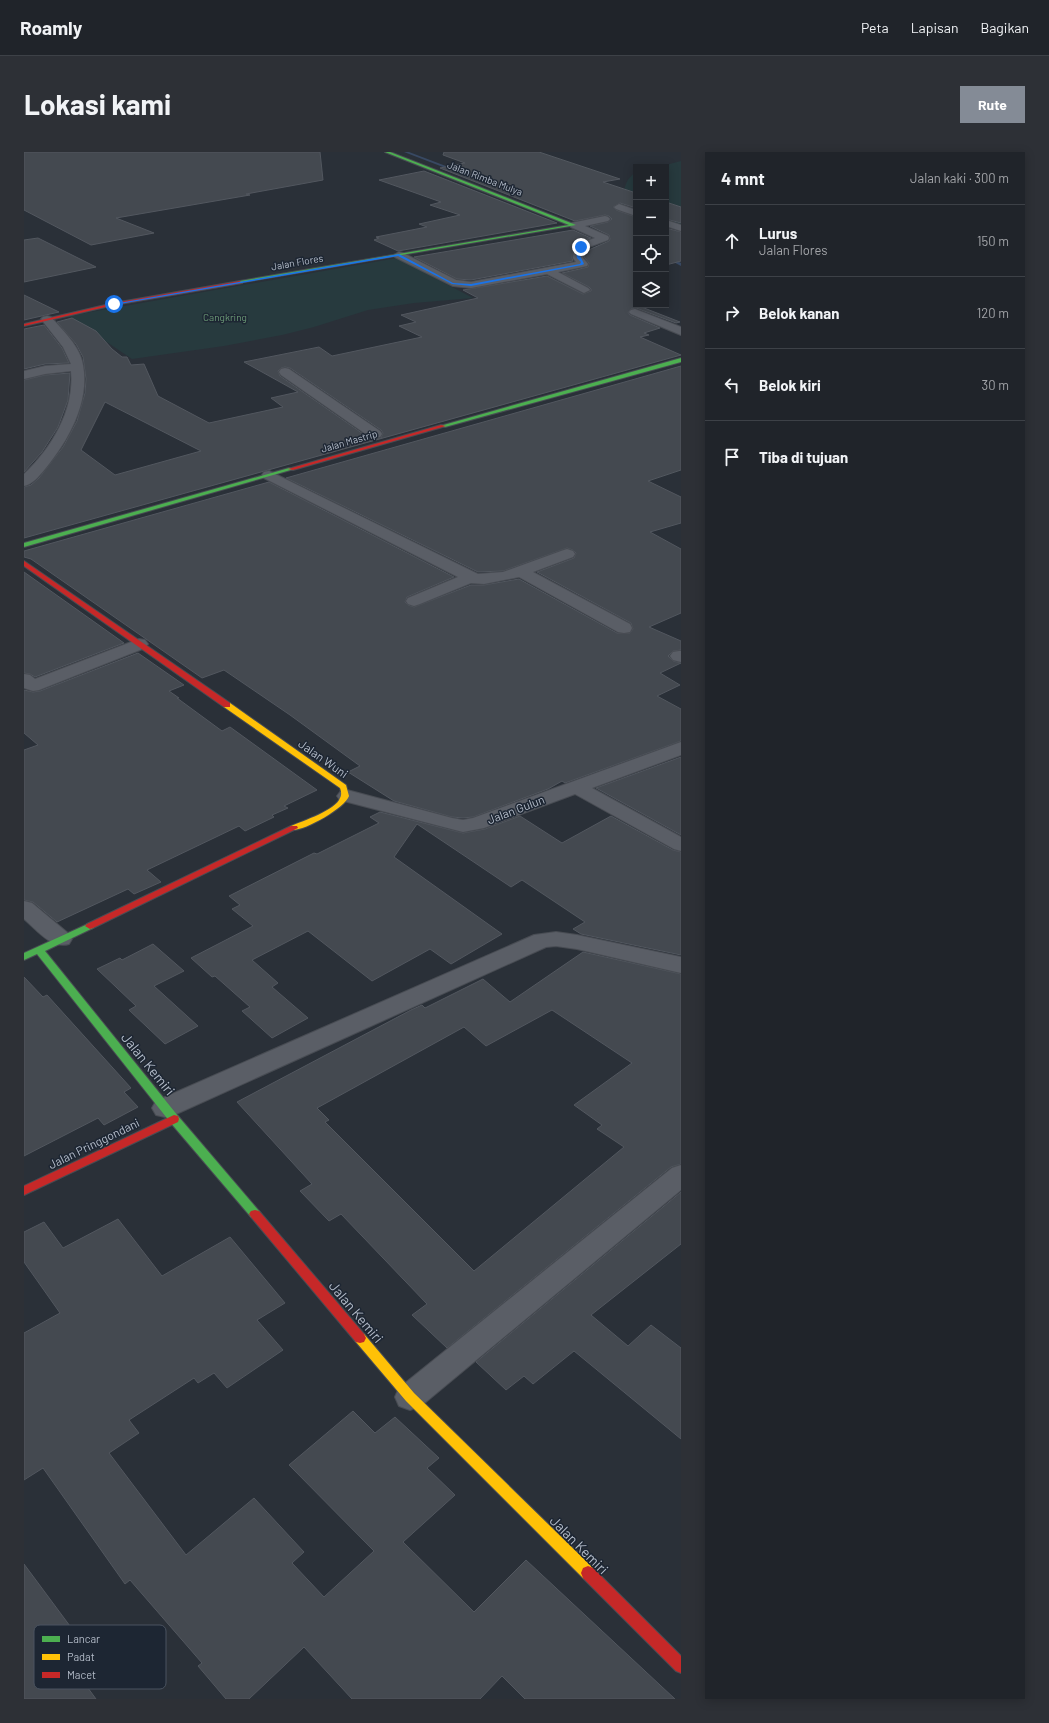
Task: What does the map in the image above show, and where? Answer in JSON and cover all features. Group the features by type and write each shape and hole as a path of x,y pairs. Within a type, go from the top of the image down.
{"main road":[{"name":"Jalan Rimba Mulya","path":"387,152 575,224"},
{"name":"Jalan Flores","path":"29,324 114,304 575,224"},
{"path":"24,317 29,324"},
{"name":"Jalan Mastrip","path":"24,546 269,475 681,360"},
{"path":"465,412 476,417"},
{"name":"Jalan Mastrip","path":"360,438 378,433"},
{"name":"Jalan Wuni","path":"24,563 343,787 346,792 346,796 342,802 316,818 24,957"},
{"name":"Jalan Kemiri","path":"39,950 169,1113 410,1397 681,1666"},
{"name":"Jalan Pringgondani","path":"24,1191 169,1113"}],"street":[{"path":"619,207 633,212"},
{"path":"575,224 604,219"},
{"path":"399,255 457,285 471,285 582,264 578,258 578,250 585,245 604,238 575,224"},
{"path":"669,224 681,228"},
{"path":"549,270 584,290"},
{"path":"635,312 681,331"},
{"path":"24,482 48,458 62,434 78,394 76,363 47,319"},
{"path":"24,375 76,363"},
{"path":"285,372 378,433"},
{"path":"269,475 471,577 480,580 488,580 519,571 567,554"},
{"path":"519,571 624,628"},
{"path":"414,601 471,577"},
{"path":"24,679 33,686 139,644"},
{"name":"Jalan Gulun","path":"346,796 463,826 477,824 492,820 681,748"},
{"path":"576,787 681,846"},
{"path":"24,908 61,939"},
{"path":"169,1113 542,940 556,939 577,942 681,965"},
{"path":"410,1397 681,1175"}],"green space":[{"path":"681,161 681,225 669,221 669,164"},
{"path":"633,174 633,201 623,197 626,183"},
{"name":"Cangkring","path":"397,258 473,298 414,303 368,310 314,327 282,335 224,346 132,359 68,316"}],"building":[{"path":"24,152 320,152 323,180 246,194 250,195 116,218 154,233 91,245 24,210"},
{"path":"444,152 539,152 620,179 603,182 633,192 633,207 620,203 613,207 616,210 633,216 633,308 636,308 631,309 628,312 630,315 660,328 644,333 649,335 640,337 681,355 24,538 24,487 31,485 39,478 63,447 77,421 85,393 86,379 83,357 76,344 57,322 72,318 96,331 112,349 122,357 127,357 131,365 144,364 158,396 209,423 283,407 271,398 298,392 244,362 319,347 332,356 422,337 399,326 416,322 401,315 478,298 463,290 547,276 583,294 591,291 589,287 562,273 588,267 589,263 584,257 584,252 609,241 610,239 609,235 590,226 608,222 612,219 605,215 575,221 440,168 465,163 443,155","holes":["281,368 290,368 381,430 383,433 381,438 369,438 280,376 278,371","105,402 201,451 115,475 81,450"]},
{"path":"424,171 557,223 398,251 374,240 379,238 376,237 427,227 419,224 460,215 430,205 441,202 379,180"},
{"path":"669,203 681,207 681,223 669,220"},
{"path":"669,229 681,232 681,261 669,264"},
{"path":"573,230 591,238 580,242 573,247 573,261 471,280 457,279 414,257"},
{"path":"38,238 96,267 24,282 24,240"},
{"path":"24,295 59,312 24,320"},
{"path":"636,308 644,308 680,322 676,323"},
{"path":"44,325 62,348 69,363 45,364 24,369 24,329"},
{"path":"681,366 681,470 648,481 681,497 681,523 650,532 681,549 681,613 649,627 681,641 681,650 673,651 668,656 673,661 681,663 660,673 680,685 657,696 681,709 681,741 565,783 562,781 548,789 473,817 452,817 394,801 348,772 360,766 290,715 224,670 202,678 31,559 24,557 24,551 269,482 454,577 407,597 405,602 408,605 414,607 471,585 484,585 519,579 617,633 630,633 633,629 631,623 537,572 574,558 576,553 573,550 567,548 503,571 478,572 286,478"},
{"path":"70,373 68,400 58,427 42,452 24,472 24,380 45,375"},
{"path":"24,572 124,643 35,677 24,673"},
{"path":"138,653 184,685 169,691 179,698 177,698 222,731 230,727 317,790 284,806 288,808 272,815 274,817 245,831 239,826 147,870 161,882 134,894 128,889 57,922 33,902 24,900 24,750 38,745 24,733 24,690 33,692 40,691"},
{"path":"681,757 681,835 596,788"},
{"path":"380,812 463,833 485,829 520,816 562,843 611,816 673,850 681,852 681,955 581,934 573,929 585,922 522,880 511,887 417,824 394,857 502,934 451,964 430,949 372,981 308,931 252,960 278,983 272,987 308,1018 272,1038 242,1011 250,1007 215,976 212,977 191,958 253,926 232,909 240,905 229,896 314,853 317,854 379,823 370,817"},
{"path":"153,944 184,971 154,986 198,1026 165,1044 129,1010 136,1006 97,969 120,958 122,960"},
{"path":"583,952 681,974 681,1164 671,1167 447,1348 412,1315 427,1304 341,1214 329,1221 300,1191 312,1184 237,1102 411,1010 422,1005 425,1008 483,979 510,1002","holes":["552,1010 632,1063 574,1105 602,1125 597,1129 624,1147 474,1271 325,1122 329,1120 317,1108 464,1027 486,1046"]},
{"path":"24,977 43,997 47,995 131,1088 124,1092 138,1107 104,1125 98,1118 24,1156"},
{"path":"681,1192 681,1244 591,1315 628,1346 651,1325 681,1348 681,1439 574,1351 533,1384 524,1376 506,1390 476,1362"},
{"path":"118,1219 162,1276 230,1237 285,1303 257,1320 283,1350 227,1388 214,1373 198,1383 194,1378 129,1420 139,1433 109,1453 186,1555 254,1498 304,1552 292,1563 324,1597 374,1551 289,1465 353,1411 375,1433 395,1417 439,1458 427,1468 455,1495 403,1542 474,1612 526,1560 675,1699 525,1699 502,1676 480,1699 352,1699 304,1647 249,1699 226,1699 198,1666 202,1663 130,1580 125,1584 43,1468 24,1480 24,1333 60,1313 24,1262 24,1232 44,1222 63,1248"},
{"path":"24,1564 69,1625 34,1625 34,1689 89,1689 96,1699 24,1699"}],"waterway":[{"path":"406,152 457,171"},
{"path":"669,258 681,265"}],"traffic: fast":[{"path":"387,152 574,225"},
{"path":"240,282 574,225"},
{"path":"443,426 681,360"},
{"path":"24,545 291,469"},
{"path":"24,957 90,926"},
{"path":"39,950 174,1119 255,1214"}],"traffic: slow":[{"path":"227,705 343,787 345,796 341,803 329,812 294,828"},
{"path":"360,1338 410,1397 588,1573"}],"traffic: jam":[{"path":"24,325 114,304 240,282"},
{"path":"291,469 443,426"},
{"path":"24,563 227,705"},
{"path":"90,926 294,828"},
{"path":"24,1191 174,1119"},
{"path":"255,1214 360,1338"},
{"path":"588,1573 681,1666"}],"route":[{"path":"114,304 399,255 453,284 471,285 581,265 582,261 578,258 577,253 581,247"}]}
